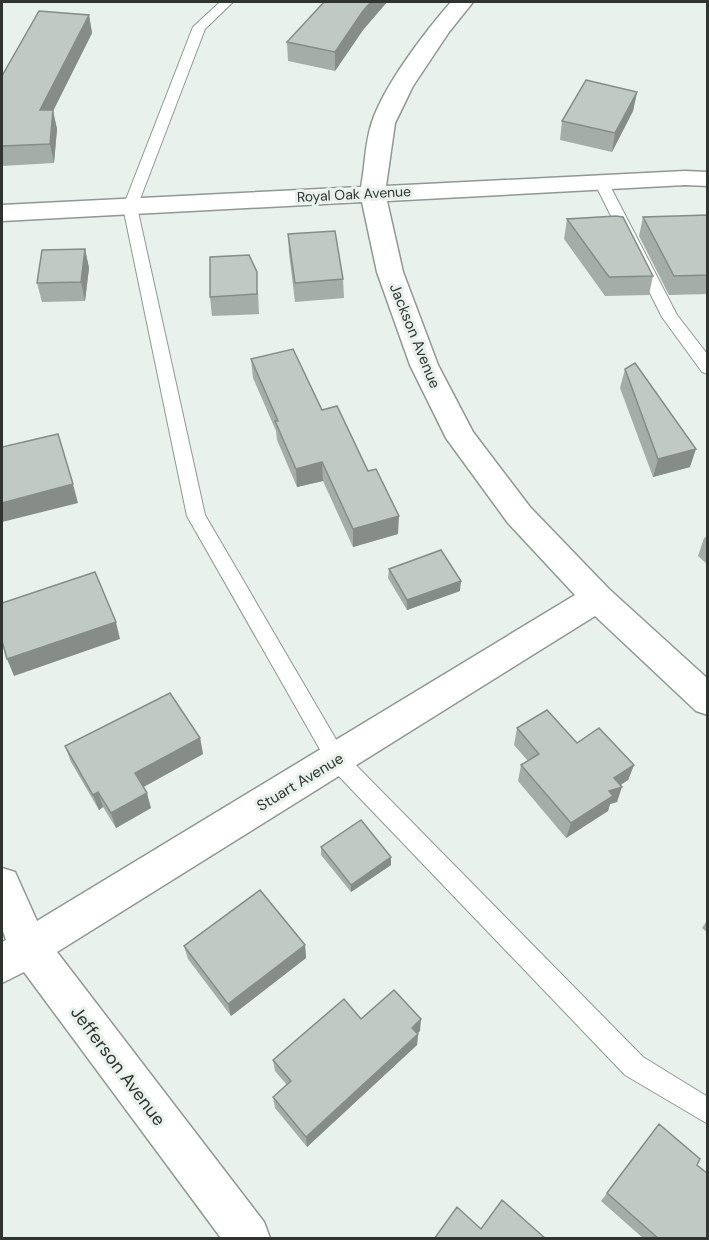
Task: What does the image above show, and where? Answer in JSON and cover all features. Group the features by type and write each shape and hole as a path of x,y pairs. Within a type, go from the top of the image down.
{"street":[{"name":"Jackson Avenue","path":"462,2 440,28 402,86 383,123 374,193 390,272 424,365 461,438 519,515 597,597 708,701"},
{"name":"Royal Oak Avenue","path":"2,213 602,182 708,179"},
{"name":"Stuart Avenue","path":"15,955 337,760 597,597"},
{"name":"Jefferson Avenue","path":"2,885 15,955 248,1239"}],"lane":[{"path":"227,2 199,27 130,207 196,516 337,760 634,1066 708,1112"},
{"path":"602,182 670,317 708,368"}],"building":[{"path":"324,2 371,2 335,52 287,42"},
{"path":"39,11 89,15 40,110 53,110 50,144 2,146 2,76"},
{"path":"586,80 637,92 615,133 562,121"},
{"path":"708,215 708,275 674,276 643,217"},
{"path":"623,217 653,276 609,277 567,219"},
{"path":"335,231 343,279 295,283 288,234"},
{"path":"85,249 81,282 37,283 42,250"},
{"path":"249,255 257,272 257,294 210,297 210,257"},
{"path":"293,349 322,410 337,406 368,471 376,469 399,516 353,529 322,462 296,469 251,359"},
{"path":"635,363 696,449 658,459 625,369"},
{"path":"58,434 73,484 2,503 2,447"},
{"path":"441,550 461,581 407,600 389,569"},
{"path":"95,572 116,622 7,659 2,641 2,603"},
{"path":"170,693 200,738 135,773 147,793 111,813 98,792 93,795 65,746"},
{"path":"547,710 577,743 599,728 634,765 614,778 622,787 609,791 613,796 571,823 521,765 539,754 517,728"},
{"path":"361,820 391,857 351,885 321,847"},
{"path":"260,890 305,945 228,1004 184,946"},
{"path":"394,990 421,1019 412,1028 418,1034 306,1137 273,1097 291,1081 273,1060 344,999 361,1019"},
{"path":"659,1124 700,1159 697,1165 708,1174 708,1239 659,1239 607,1193"},
{"path":"502,1200 546,1239 434,1239 457,1207 481,1229"}]}
